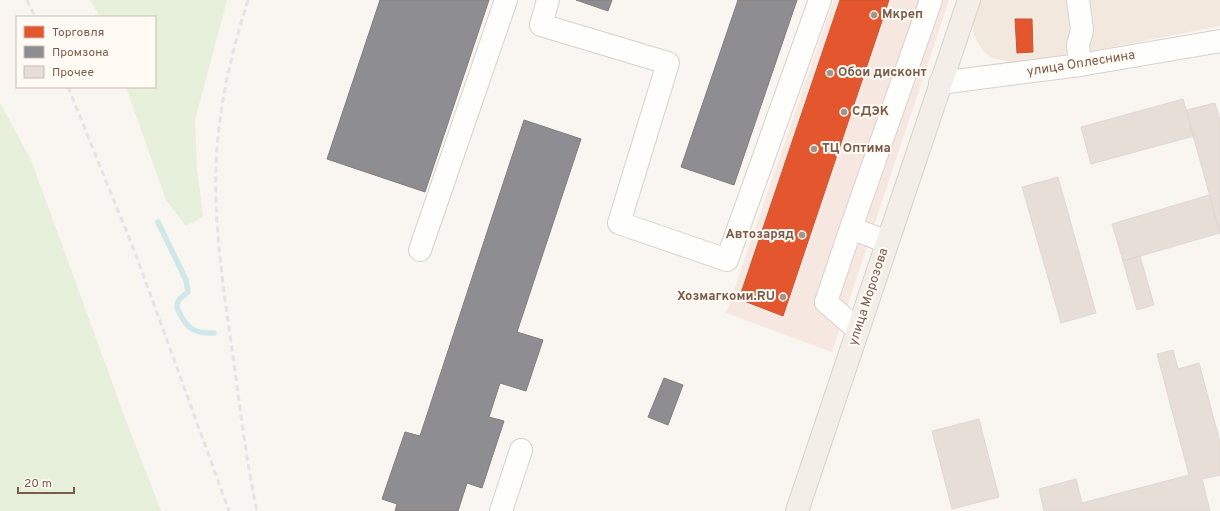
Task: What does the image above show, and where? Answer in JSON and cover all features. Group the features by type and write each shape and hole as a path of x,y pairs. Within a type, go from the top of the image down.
{"main road":[{"name":"улица Морозова","path":"797,511 968,0"}],"street":[{"path":"420,250 506,0"},
{"path":"548,0 541,25 668,64 619,223 727,260 820,0"},
{"path":"858,330 826,302 931,0"},
{"path":"1078,0 1082,30 1078,45 1080,65"},
{"name":"улица Оплеснина","path":"940,83 1080,65 1220,41"},
{"path":"851,228 887,242"},
{"path":"501,511 521,450"}],"shaded area":[{"path":"834,0 949,0 832,352 726,313"},
{"path":"980,0 1220,0 1220,26 1061,57 1014,63 993,58 984,52 978,43 973,31 974,16"}],"green space":[{"path":"90,0 227,0 195,120 197,168 203,217 186,226 166,200 126,88 156,88 156,16 99,16"},
{"path":"0,103 31,160 125,418 161,511 0,511"}],"building: Торговля":[{"name":"ТЦ Оптима","path":"840,0 889,0 783,316 739,299"},
{"path":"1015,19 1032,19 1033,52 1017,53"}],"building: Промзона":[{"path":"380,0 489,0 425,192 327,159"},
{"path":"576,0 612,0 608,11"},
{"path":"738,0 797,0 734,185 681,167"},
{"path":"524,120 581,139 517,332 543,340 526,391 500,383 489,417 504,421 482,488 467,483 458,511 395,511 397,504 382,499 405,432 420,436"},
{"path":"664,378 683,385 668,425 648,417"}],"building: Прочее":[{"path":"1183,99 1194,136 1091,164 1081,127"},
{"path":"1215,103 1220,120 1220,233 1186,110"},
{"path":"1058,177 1096,313 1061,323 1022,187"},
{"path":"1209,195 1220,233 1123,261 1112,224"},
{"path":"1140,256 1154,305 1137,310 1123,261"},
{"path":"1173,350 1178,369 1199,363 1220,442 1220,475 1202,479 1210,511 1044,511 1039,489 1076,479 1082,503 1189,475 1157,354"},
{"path":"979,419 999,497 952,509 932,431"}],"waterway":[{"path":"158,222 186,280 188,292 178,302 178,311 185,323 192,329 202,333 214,333"}],"railway":[{"path":"27,0 35,16"},
{"path":"248,0 226,82 217,145 216,190 218,237 223,285 246,453 257,511"},
{"path":"68,88 136,255 229,511"}],"place":[{"name":"Мкреп","path":"874,15"},
{"name":"Обои дисконт","path":"830,73"},
{"name":"СДЭК","path":"844,112"},
{"name":"ТЦ Оптима","path":"814,149"},
{"name":"Автозаряд","path":"802,235"},
{"name":"Хозмагкоми.RU","path":"783,297"}]}
